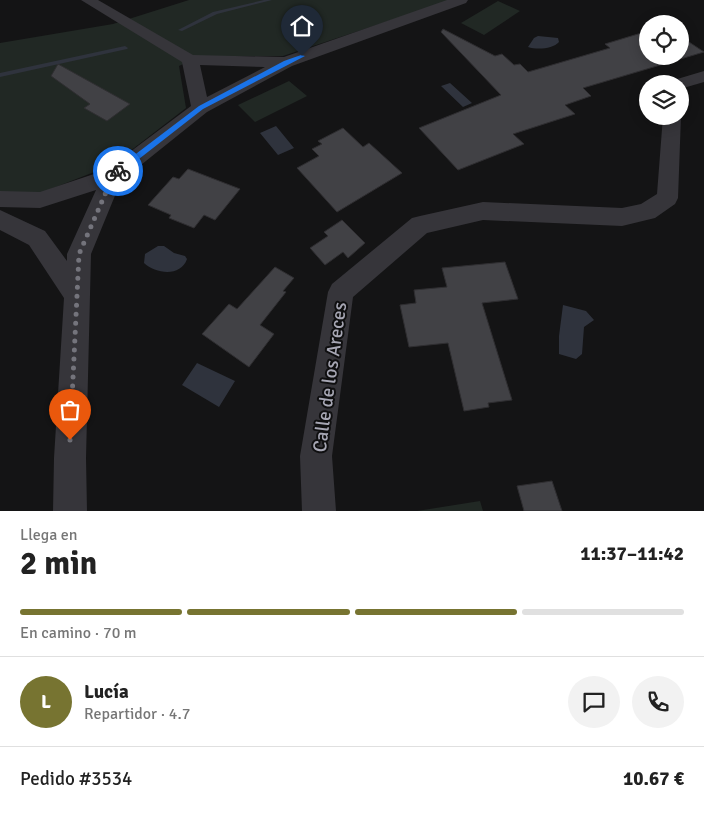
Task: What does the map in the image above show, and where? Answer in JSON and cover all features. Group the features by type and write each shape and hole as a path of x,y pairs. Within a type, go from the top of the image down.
{"street":[{"path":"88,0 190,60 286,62"},
{"path":"0,199 40,200 113,176 201,108 286,62 461,0"},
{"path":"190,60 201,108"},
{"path":"689,81 704,76"},
{"name":"Calle de los Areces","path":"319,511 316,456 341,292 420,225 483,211 622,217 647,212 667,198 671,125"},
{"path":"70,511 70,458 79,254 113,176"},
{"path":"0,219 37,238 77,296"}],"shaded area":[{"path":"189,0 452,0 283,56 200,56 179,66 186,108 112,165 38,194 0,193 0,43 113,24"},
{"path":"498,1 520,11 484,35 461,23"},
{"path":"538,36 558,38 559,42 545,48 528,47 534,38"},
{"path":"289,81 307,96 255,122 238,105"},
{"path":"450,83 472,103 463,107 441,86"},
{"path":"276,126 294,148 278,155 260,133"},
{"path":"158,246 164,246 174,253 185,256 187,259 184,265 179,269 168,272 149,267 144,263 145,254"},
{"path":"563,305 586,311 594,320 584,327 582,354 576,359 559,354"},
{"path":"197,363 235,381 219,407 182,385"},
{"path":"480,501 483,511 417,511"}],"building":[{"path":"443,29 495,56 502,54 514,65 520,64 528,72 610,48 605,44 639,34 639,65 660,65 583,88 591,96 565,105 575,114 513,134 524,144 458,170 419,128 501,95 441,32"},
{"path":"689,42 704,52 689,56"},
{"path":"58,64 130,104 107,121 84,108 90,104 51,76"},
{"path":"343,128 363,147 369,143 402,173 337,212 297,168 319,156 312,149 322,144 318,141"},
{"path":"188,169 240,189 215,220 204,215 194,228 169,218 171,215 148,205 173,177 179,179"},
{"path":"342,220 365,243 348,258 343,252 325,265 310,248 328,236 324,232"},
{"path":"505,262 518,299 482,303 512,400 488,403 489,407 464,411 448,343 409,347 400,305 416,303 414,290 447,287 442,268"},
{"path":"275,267 294,278 283,291 286,292 260,325 274,334 249,367 202,334 229,304 237,309"},
{"path":"552,481 562,511 524,511 517,486"}],"waterway":[{"path":"180,30 215,13 270,0"},
{"path":"0,75 125,48"}],"way so far":[{"path":"70,440 79,254 113,176 118,171"}],"route":[{"path":"118,171 201,108 286,62 302,56"}]}
